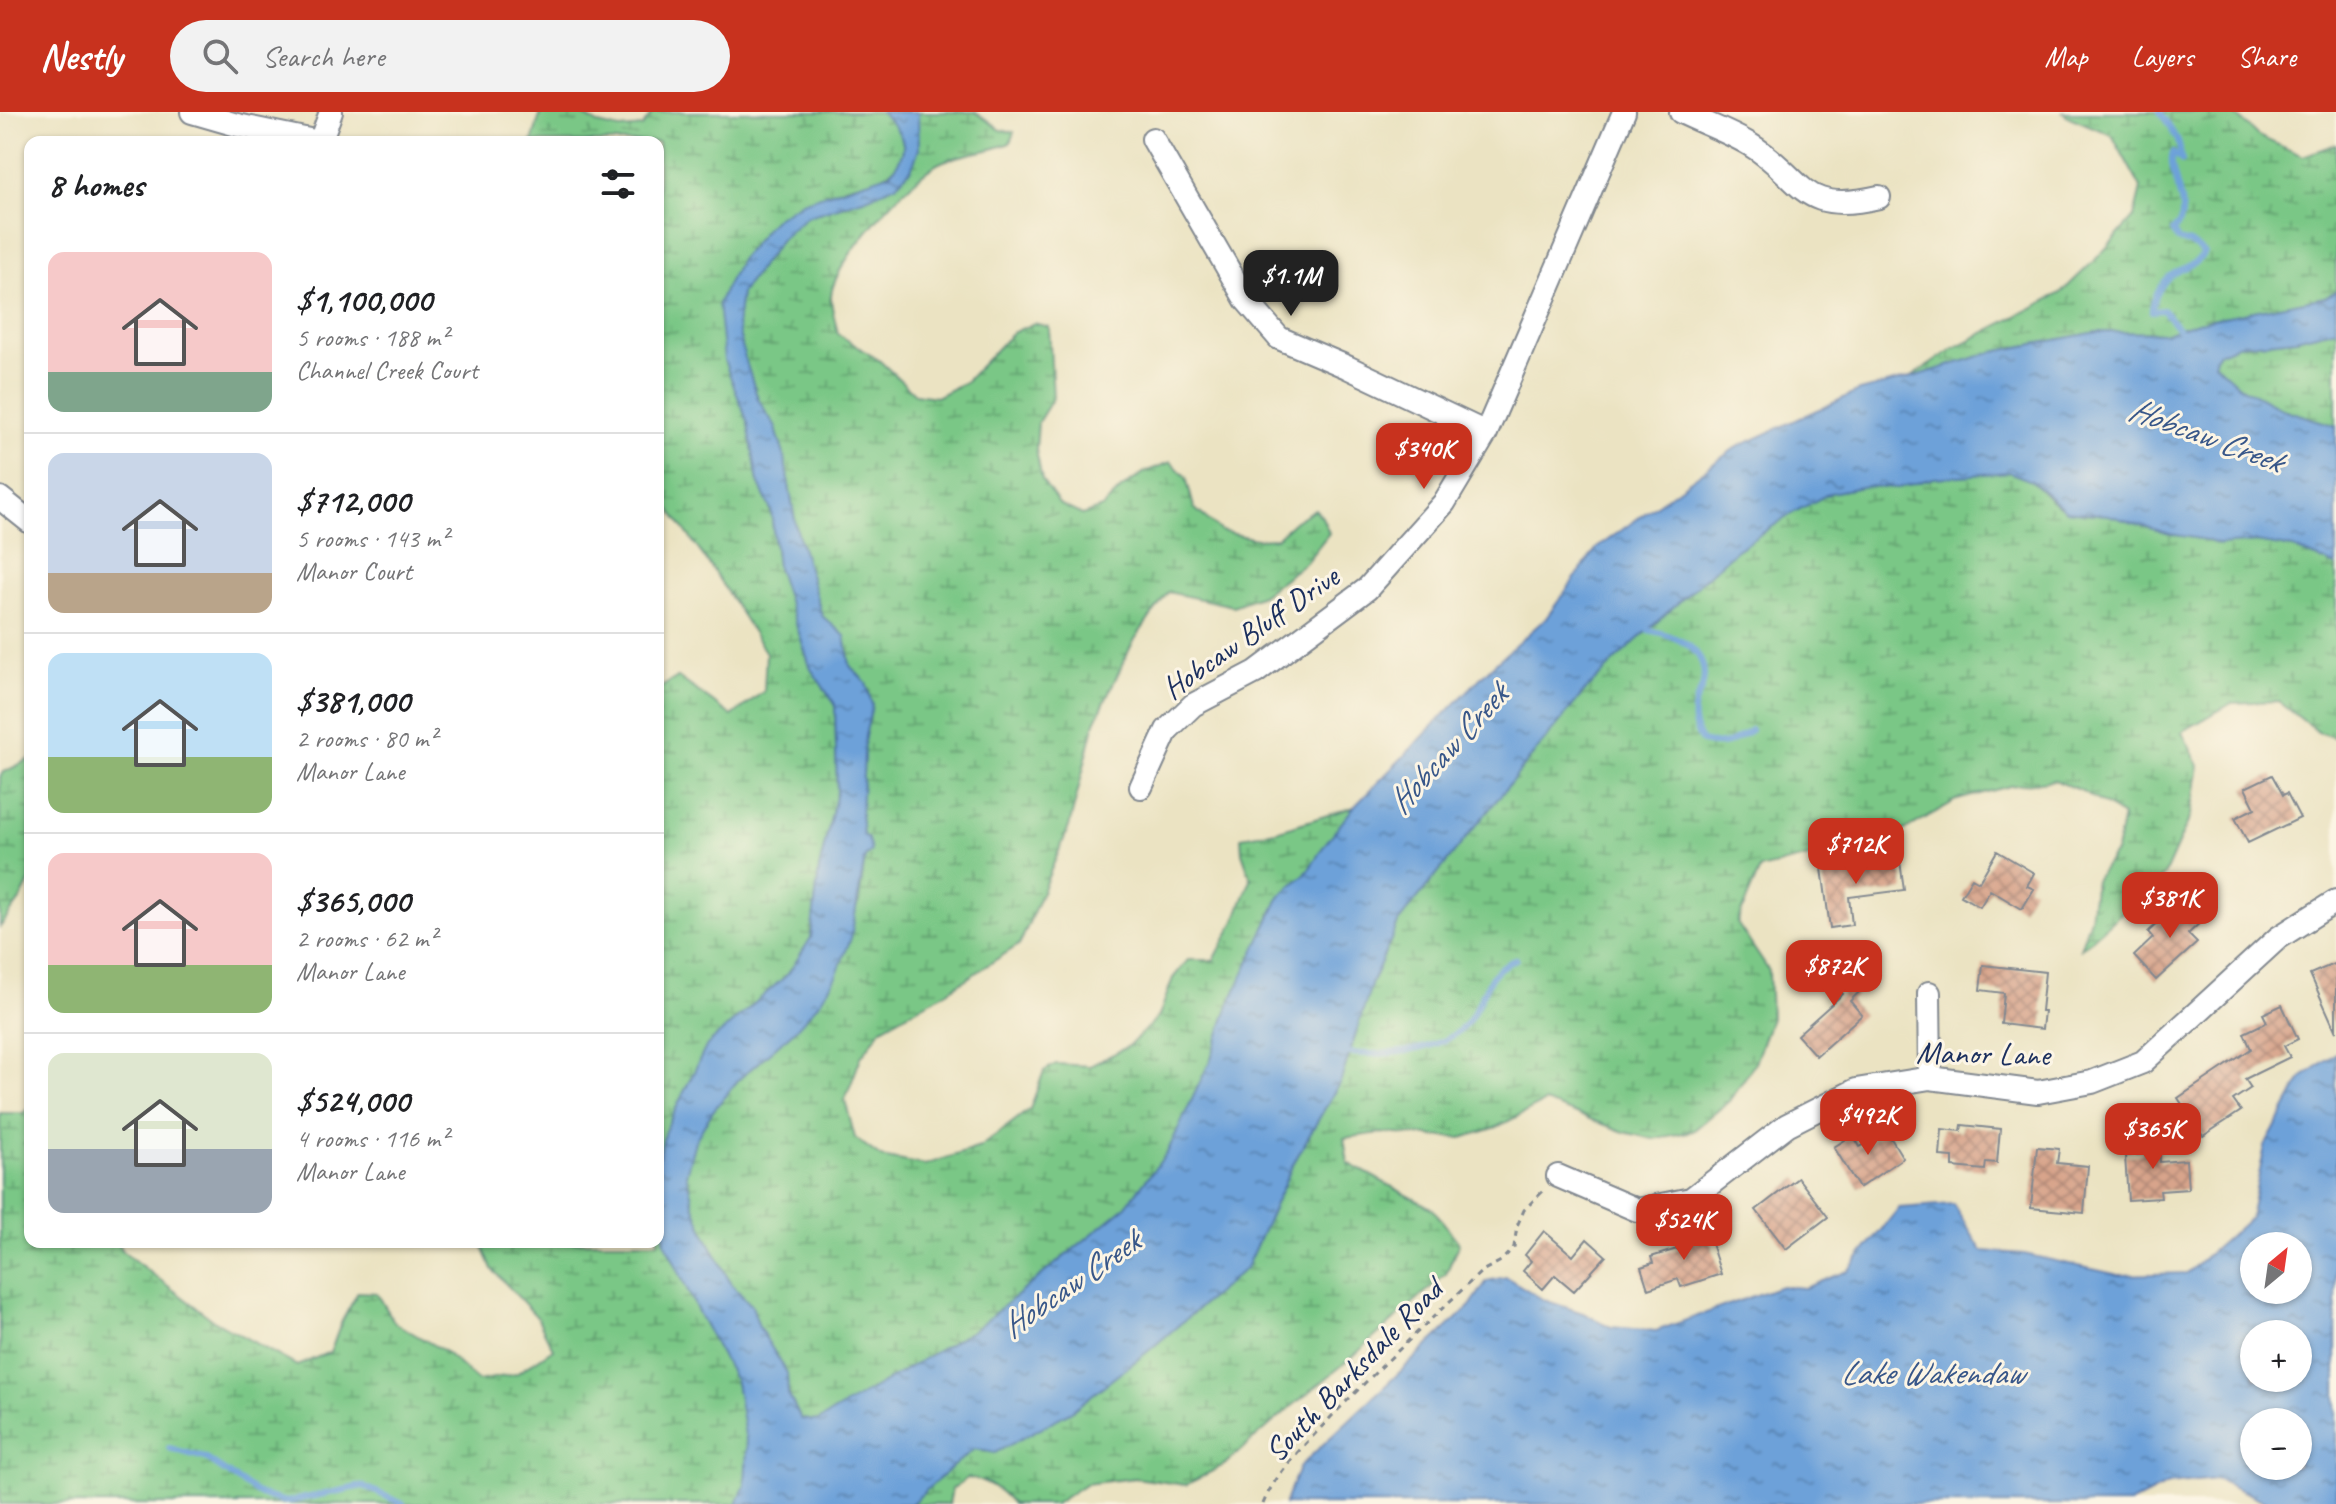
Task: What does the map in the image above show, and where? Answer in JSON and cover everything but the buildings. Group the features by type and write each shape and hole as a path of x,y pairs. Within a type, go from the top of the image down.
{"street":[{"path":"192,112 290,136"},
{"path":"321,136 331,112"},
{"name":"Hobcaw Bluff Drive","path":"1141,787 1167,730 1193,705 1256,672 1367,589 1444,503 1486,433 1624,112"},
{"path":"1681,112 1749,144 1807,194 1818,199 1841,203 1879,197"},
{"path":"1153,139 1246,300 1279,338 1486,433"},
{"path":"0,498 24,517"},
{"name":"Manor Lane","path":"1558,1176 1637,1210 1691,1199 1787,1125 1856,1090 1930,1078 2038,1092 2092,1082 2143,1062 2278,938 2336,901"},
{"path":"1929,993 1930,1078"}],"path":[{"name":"South Barksdale Road","path":"1263,1504 1267,1492 1303,1447 1367,1380 1482,1271 1501,1261 1514,1247 1517,1226 1524,1210 1558,1176"}],"green space":[{"path":"541,112 578,112 598,124 620,129 642,127 653,112 881,112 896,127 903,145 900,159 887,174 830,193 740,260 724,360 748,423 758,482 771,510 777,567 811,669 835,704 837,792 819,869 811,938 788,974 707,1045 664,1135 664,685 678,677 732,716 764,691 766,653 664,501 664,136 534,136"},
{"path":"918,112 975,112 1001,130 1014,132 1010,143 952,158 930,169 913,182 876,221 844,263 835,282 831,302 838,334 880,361 915,394 936,397 965,382 1012,333 1034,323 1049,327 1053,398 1038,422 1036,450 1042,480 1059,504 1082,515 1102,508 1145,472 1171,462 1186,477 1194,508 1221,531 1256,539 1276,538 1315,509 1329,533 1306,562 1262,595 1233,606 1168,592 1133,642 1095,722 1069,827 1020,944 946,992 882,1028 861,1057 845,1100 855,1138 881,1157 925,1165 980,1147 1030,1109 1044,1071 1056,1064 1090,1066 1129,1046 1159,1016 1173,978 1188,960 1214,960 1234,923 1251,879 1242,853 1241,837 1276,831 1354,807 1308,871 1280,896 1229,1005 1211,1059 1167,1153 1124,1208 978,1327 818,1421 801,1419 788,1394 787,1373 759,1327 752,1306 731,1284 705,1234 686,1174 695,1140 712,1112 738,1080 794,1031 859,902 865,857 861,813 865,736 872,705 866,683 850,666 845,636 822,616 796,527 784,455 775,426 758,399 737,325 741,293 782,238 806,217 896,185 911,169 918,149"},
{"path":"2063,112 2233,112 2258,136 2303,156 2336,144 2336,291 2325,297 2198,322 2165,333 2097,332 1993,352 1910,378 1954,348 2061,293 2134,217 2141,188 2112,135"},
{"path":"2336,329 2336,426 2282,409 2239,386 2214,363 2218,353 2237,345 2296,339"},
{"path":"2009,472 2032,481 2066,511 2108,515 2219,545 2256,542 2293,548 2336,566 2336,738 2318,732 2278,701 2232,703 2182,732 2199,766 2191,815 2164,876 2080,949 2090,918 2095,880 2116,851 2123,816 2082,791 2054,780 2010,786 1957,800 1894,836 1760,869 1737,923 1769,971 1771,1018 1755,1063 1729,1101 1693,1131 1653,1139 1624,1132 1545,1102 1497,1127 1462,1138 1380,1133 1344,1138 1348,1163 1433,1209 1459,1243 1446,1274 1350,1359 1224,1465 1186,1485 1135,1478 1085,1484 1055,1504 1012,1504 992,1486 967,1478 952,1489 949,1504 911,1504 974,1449 1070,1412 1246,1268 1293,1164 1341,1080 1372,982 1399,921 1583,693 1627,649 1735,551 1830,493 1867,486 1898,488 1933,478"},
{"path":"24,762 24,892 0,927 0,777"},
{"path":"0,1113 23,1113 24,1248 120,1248 213,1320 297,1366 330,1352 358,1292 377,1293 395,1323 444,1351 478,1381 516,1374 553,1349 537,1317 492,1269 483,1248 664,1248 664,1236 698,1312 736,1382 748,1447 745,1485 737,1504 0,1504"}],"water":[{"name":"Hobcaw Creek","path":"881,112 918,112 919,149 911,169 896,185 806,217 782,238 741,293 737,325 758,399 775,426 784,455 796,527 822,616 845,636 850,666 866,683 872,705 865,736 861,813 863,835 868,839 871,851 865,857 851,938 836,976 820,1002 794,1031 738,1080 712,1112 695,1141 686,1174 705,1234 731,1284 752,1306 759,1327 787,1373 788,1394 801,1419 818,1421 978,1327 1124,1208 1167,1153 1211,1059 1229,1005 1280,896 1308,871 1354,807 1491,667 1546,618 1597,548 1735,448 1859,391 1993,352 2097,332 2165,333 2198,322 2325,297 2336,291 2336,329 2296,339 2237,345 2218,353 2214,363 2239,386 2282,409 2336,426 2336,566 2293,548 2256,542 2220,545 2108,515 2066,511 2032,481 2009,472 1933,478 1898,488 1867,486 1830,493 1796,511 1735,551 1583,693 1399,921 1372,982 1341,1080 1293,1164 1246,1268 1070,1412 995,1453 974,1449 911,1504 737,1504 745,1485 747,1447 736,1382 665,1242 664,1135 707,1045 788,974 811,938 819,869 837,792 835,704 811,669 777,567 771,510 758,482 748,423 724,360 718,303 740,260 773,220 802,202 889,174 897,165 903,149 895,127"},
{"name":"Lake Wakendaw","path":"2336,1053 2336,1504 2271,1504 2216,1479 2168,1484 2129,1504 1284,1504 1300,1466 1470,1306 1487,1281 1506,1277 1544,1300 1583,1313 1611,1327 1656,1331 1781,1286 1805,1288 1848,1271 1899,1208 1953,1204 1982,1251 2024,1254 2119,1275 2187,1273 2250,1218 2265,1146 2303,1077"}],"waterway":[{"path":"2160,112 2178,141 2182,161 2173,153 2182,212 2173,231 2178,240 2190,243 2204,253 2197,261 2167,279 2153,302 2152,311 2163,310 2178,328"},
{"path":"1648,630 1680,640 1696,653 1701,662 1703,684 1694,707 1694,718 1702,742 1728,743 1751,730"},
{"path":"1350,1053 1380,1054 1413,1050 1457,1033 1467,1023 1494,974 1516,959"},
{"path":"169,1448 205,1458 260,1495 286,1502 363,1486 403,1504"}]}
